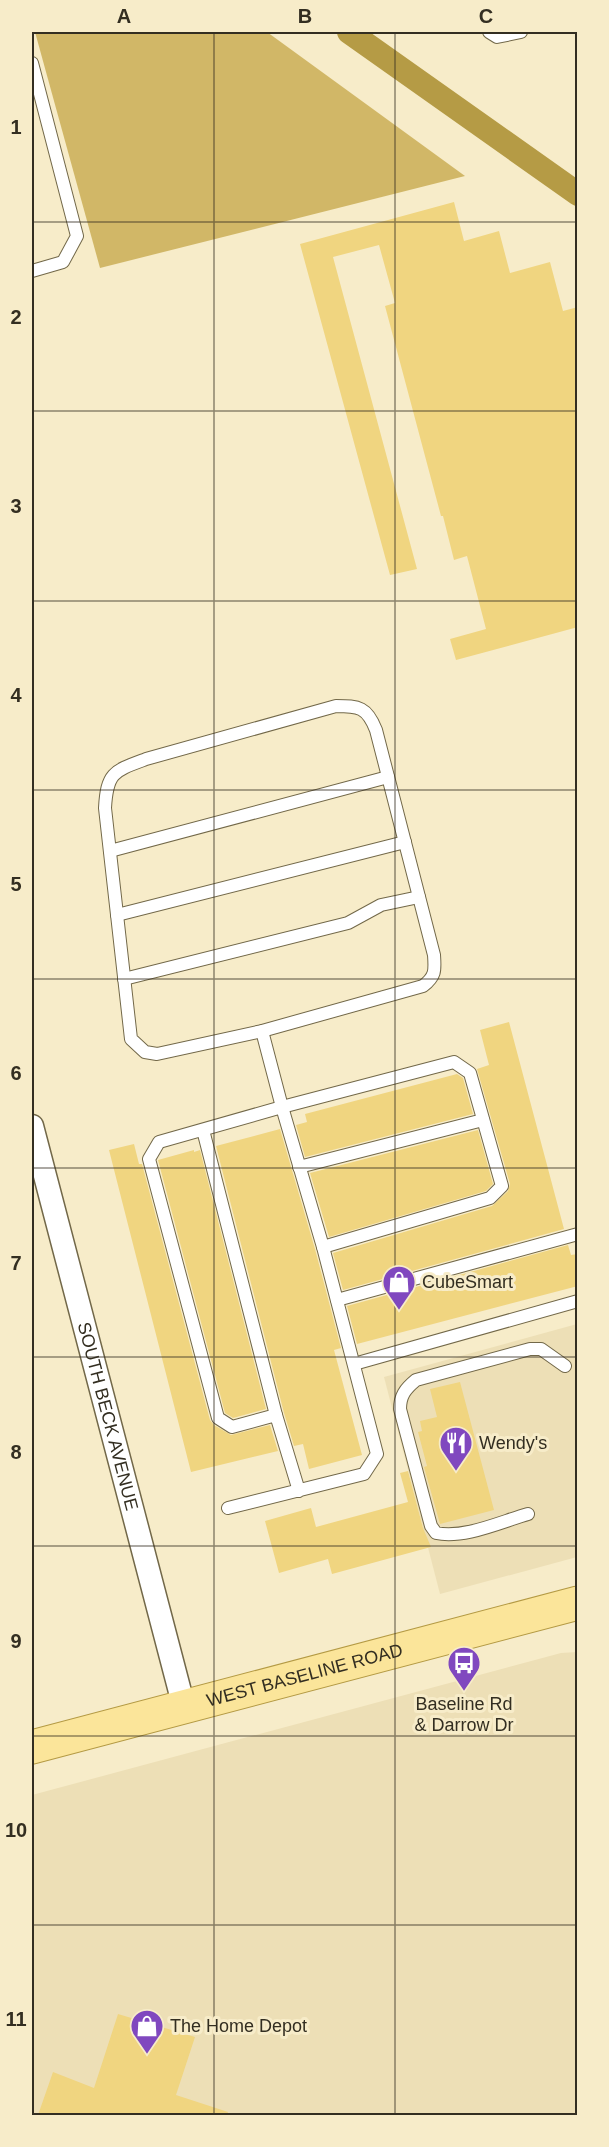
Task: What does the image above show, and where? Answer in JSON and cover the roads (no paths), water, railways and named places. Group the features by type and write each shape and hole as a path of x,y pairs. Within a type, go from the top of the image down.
{"main road":[{"name":"WEST BASELINE ROAD","path":"32,1747 578,1604"}],"street":[{"name":"SOUTH BECK AVENUE","path":"32,1126 184,1707"}],"lane":[{"path":"489,32 497,37 521,32"},
{"path":"32,63 77,236 63,262 32,271"},
{"path":"336,706 353,706 362,709 370,716 388,777 434,955 435,970 431,980 423,986 262,1031 157,1054 145,1052 131,1039 105,808 106,788 109,780 120,769 146,759 336,706"},
{"path":"110,851 388,777"},
{"path":"117,915 405,842"},
{"path":"124,979 348,923 381,905 419,897"},
{"path":"228,1508 364,1474 377,1454 337,1299 262,1031"},
{"path":"276,1415 232,1427 218,1418 148,1159 159,1142 282,1107 454,1062 470,1073 502,1186 490,1198 322,1247"},
{"path":"299,1167 483,1120"},
{"path":"203,1130 276,1415 299,1491"},
{"path":"337,1299 578,1234"},
{"path":"354,1364 578,1301"},
{"path":"528,1514 460,1534 436,1533 431,1526 400,1409 400,1400 406,1388 416,1380 530,1349 541,1349 565,1366"}],"waterway":[{"path":"349,32 578,194"}],"place":[{"name":"CubeSmart","path":"399,1311"},
{"name":"Wendy's","path":"456,1472"},
{"name":"Baseline Rd & Darrow Dr","path":"464,1692"},
{"name":"The Home Depot","path":"147,2055"}]}
